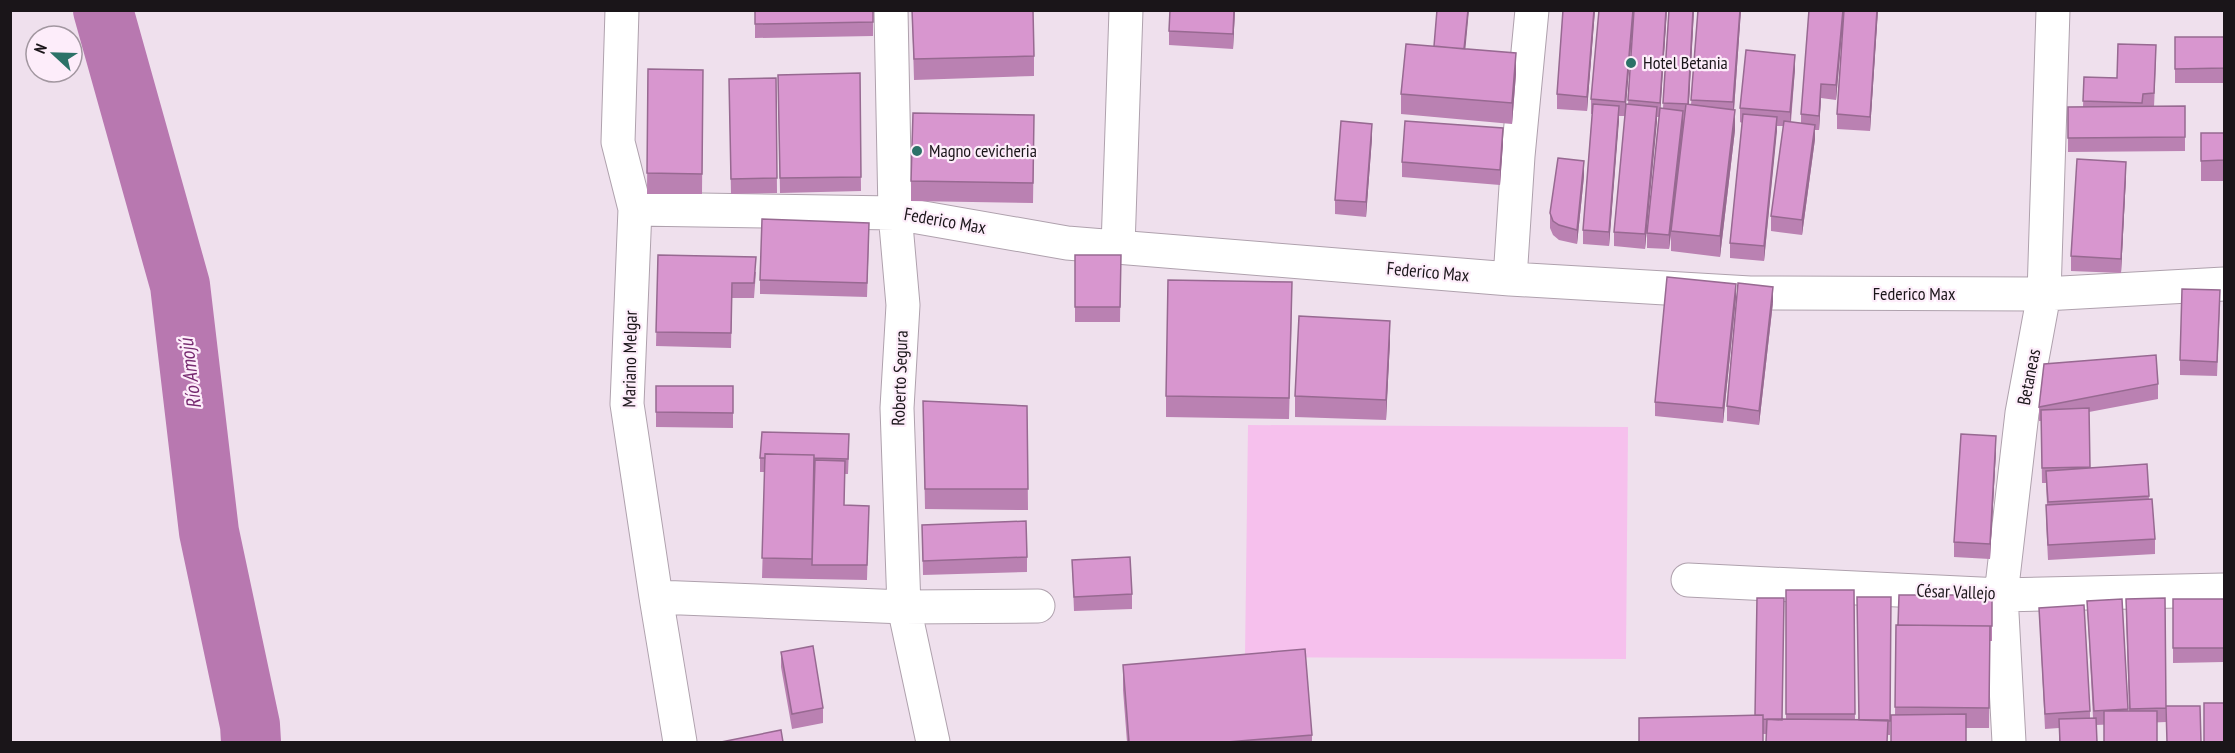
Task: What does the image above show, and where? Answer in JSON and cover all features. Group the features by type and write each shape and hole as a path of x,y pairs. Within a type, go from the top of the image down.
{"street":[{"name":"Mariano Melgar","path":"622,10 618,142 635,209 627,404 680,742"},
{"name":"Roberto Segura","path":"891,10 895,213 903,305 897,408 904,607 933,742"},
{"path":"1118,247 1126,10"},
{"path":"1510,279 1532,10"},
{"name":"Betaneas","path":"2009,742 2001,595 2022,413 2044,294 2053,10"},
{"name":"Federico Max","path":"635,209 895,213 1067,243 1510,279 1750,293 2044,294 2224,284"},
{"name":"César Vallejo","path":"1688,580 2001,595 2224,590"},
{"path":"656,597 904,607 1038,606"}],"shaded area":[{"path":"1248,425 1628,427 1626,659 1245,657"}],"building":[{"path":"755,10 873,10 873,22 755,24"},
{"path":"912,10 1033,10 1034,56 914,59"},
{"path":"1170,10 1234,10 1233,34 1169,31"},
{"path":"1437,10 1468,10 1464,49 1434,46"},
{"path":"1563,10 1594,10 1587,97 1557,94"},
{"path":"1599,10 1633,10 1625,102 1591,99"},
{"path":"1634,10 1666,10 1660,103 1628,100"},
{"path":"1669,10 1693,10 1688,104 1663,103"},
{"path":"1698,10 1740,10 1733,102 1691,100"},
{"path":"1809,10 1843,10 1836,85 1821,84 1819,116 1801,114"},
{"path":"1844,10 1877,10 1870,117 1837,114"},
{"path":"2175,37 2224,37 2224,68 2175,69"},
{"path":"1406,44 1516,53 1512,103 1401,94"},
{"path":"2118,44 2156,45 2154,93 2143,94 2142,103 2083,101 2084,77 2117,78"},
{"path":"1746,50 1795,55 1790,112 1740,108"},
{"path":"648,69 703,70 702,174 647,173"},
{"path":"860,73 861,177 780,178 778,75"},
{"path":"776,78 777,178 731,179 729,79"},
{"path":"1593,104 1619,106 1609,232 1583,230"},
{"path":"1626,104 1657,107 1645,234 1614,232"},
{"path":"1686,104 1735,110 1720,236 1671,231"},
{"path":"2185,106 2185,137 2068,138 2068,107"},
{"path":"1660,108 1683,111 1669,235 1647,233"},
{"path":"913,113 1034,115 1033,183 911,181"},
{"path":"1743,114 1777,117 1764,246 1730,243"},
{"path":"1341,121 1372,124 1366,202 1335,200"},
{"path":"1405,121 1503,128 1500,170 1402,162"},
{"path":"1784,121 1815,125 1802,220 1771,216"},
{"path":"2201,133 2224,133 2224,160 2201,161"},
{"path":"1558,158 1584,161 1577,230 1559,225 1553,221 1550,213"},
{"path":"2077,159 2126,162 2121,259 2071,256"},
{"path":"762,219 869,223 867,283 760,280"},
{"path":"658,255 756,257 754,283 732,283 731,333 656,332"},
{"path":"1075,255 1121,255 1120,307 1075,307"},
{"path":"1667,277 1736,284 1723,408 1655,402"},
{"path":"1168,280 1292,282 1289,398 1166,396"},
{"path":"1738,283 1773,287 1759,411 1727,406"},
{"path":"2182,289 2220,290 2217,362 2180,360"},
{"path":"1299,316 1390,321 1386,400 1295,396"},
{"path":"2156,355 2158,384 2039,407 2044,364"},
{"path":"656,386 733,386 733,413 656,412"},
{"path":"923,401 1027,406 1028,489 925,489"},
{"path":"2089,408 2090,467 2042,468 2041,410"},
{"path":"762,432 849,434 848,459 814,458 814,455 765,454 765,458 760,458"},
{"path":"1961,434 1996,436 1990,544 1954,542"},
{"path":"765,454 814,455 812,559 762,558"},
{"path":"815,460 845,461 844,505 869,506 867,565 812,565"},
{"path":"2147,464 2149,496 2048,502 2046,471"},
{"path":"2152,499 2155,539 2048,545 2046,505"},
{"path":"1026,521 1027,557 923,561 922,525"},
{"path":"1130,557 1132,594 1074,597 1072,560"},
{"path":"1786,590 1854,590 1855,714 1786,714"},
{"path":"1899,595 1992,595 1992,626 1898,625"},
{"path":"1857,597 1891,597 1890,721 1859,720"},
{"path":"1757,598 1784,598 1782,720 1763,719 1763,715 1755,715"},
{"path":"2165,598 2166,708 2130,709 2126,599"},
{"path":"2122,599 2128,709 2094,711 2087,601"},
{"path":"2173,599 2224,599 2224,648 2173,648"},
{"path":"2084,605 2090,711 2045,714 2039,608"},
{"path":"1896,625 1990,626 1989,708 1895,707"},
{"path":"813,646 823,708 792,714 781,652"},
{"path":"1305,649 1312,735 1227,742 1129,742 1123,665"},
{"path":"2204,703 2224,703 2224,742 2204,742"},
{"path":"2166,706 2200,706 2201,742 2167,742"},
{"path":"2104,711 2157,711 2157,742 2104,742"},
{"path":"1966,714 1966,742 1891,742 1891,715"},
{"path":"1763,715 1763,742 1639,742 1639,718"},
{"path":"2096,718 2097,742 2060,742 2059,719"},
{"path":"1767,719 1888,720 1887,742 1766,742"},
{"path":"781,730 783,742 721,742"}],"waterway":[{"name":"Río Amojú","path":"103,10 180,285 209,532 250,725 251,742"}],"place":[{"name":"Hotel Betania","path":"1631,63"},
{"name":"Magno cevicheria","path":"917,151"}]}
